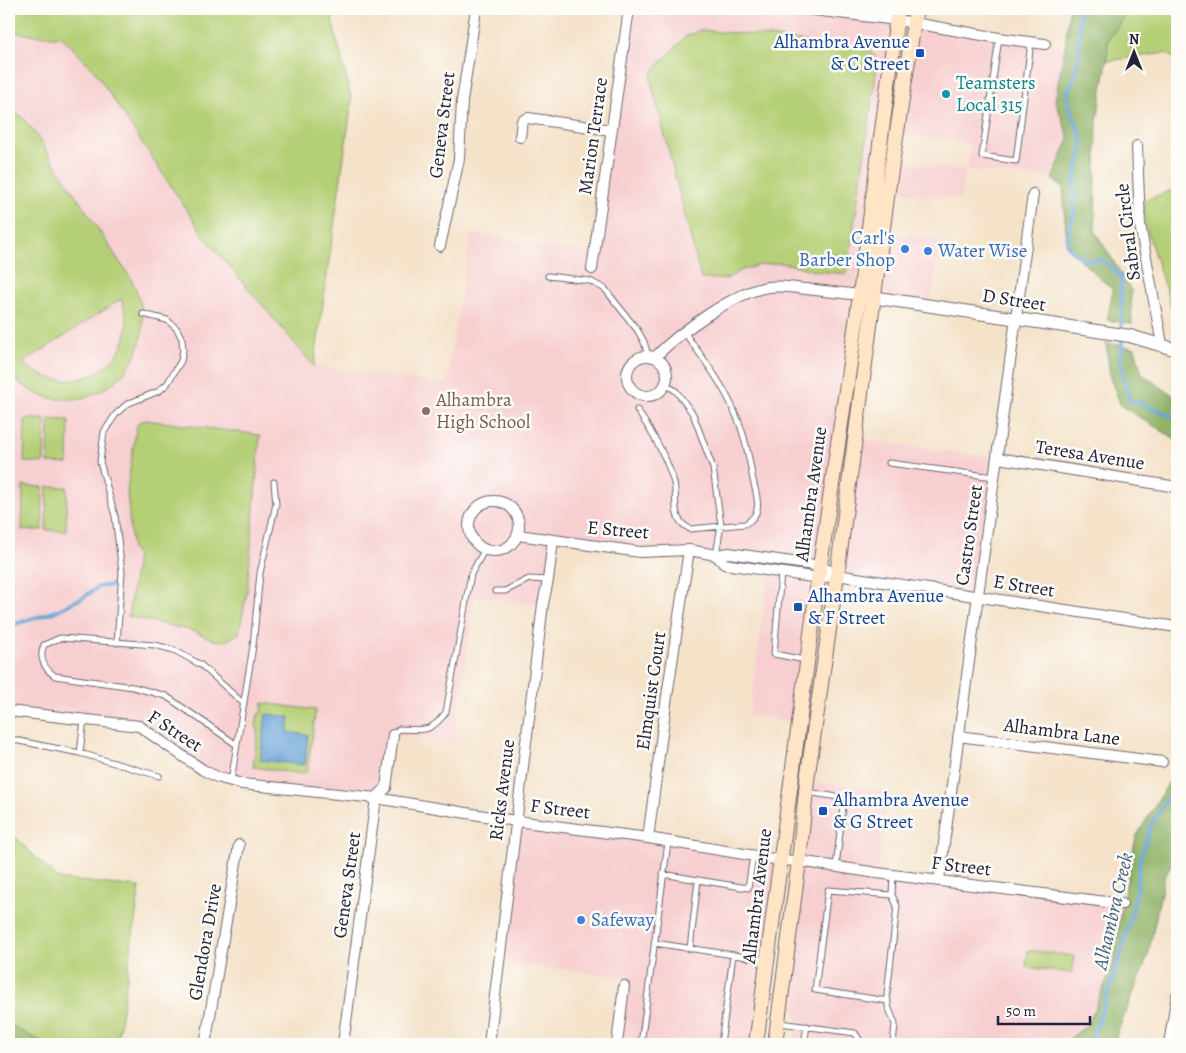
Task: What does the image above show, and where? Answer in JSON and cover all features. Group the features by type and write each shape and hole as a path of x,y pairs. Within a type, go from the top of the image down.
{"main road":[{"name":"Alhambra Avenue","path":"775,1044 800,861 806,792 837,576 854,439 875,298 888,190 916,9"},
{"name":"Alhambra Avenue","path":"756,1044 819,572 860,295 897,14"}],"street":[{"name":"Geneva Street","path":"440,246 459,159 462,101 476,9"},
{"name":"Marion Terrace","path":"592,269 629,9"},
{"path":"805,9 897,14 914,23 1045,44"},
{"path":"520,137 522,121 528,118 611,130"},
{"name":"Sabral Circle","path":"1137,146 1140,225 1162,344"},
{"name":"Castro Street","path":"939,880 1033,194"},
{"path":"651,356 724,306 752,291 769,287 860,295"},
{"name":"D Street","path":"860,295 1130,336 1177,350"},
{"path":"641,356 651,356 664,365 667,378 666,384 662,390 649,396 643,396 631,389 626,376 630,364 641,356"},
{"name":"Teresa Avenue","path":"998,458 1177,486"},
{"path":"498,501 511,507 519,519 518,535 515,541 505,549 492,551 485,549 473,540 469,527 473,513 485,502 498,501"},
{"name":"E Street","path":"518,535 640,552 690,550 716,555 729,553 782,561 837,576 1177,627"},
{"name":"Ricks Avenue","path":"489,1044 543,604 553,540"},
{"name":"Elmquist Court","path":"648,838 667,696 690,550"},
{"name":"E Street","path":"716,555 724,564 780,573 819,572"},
{"path":"780,573 782,561"},
{"name":"F Street","path":"9,711 12,713 139,726 203,770 249,785 376,798 516,821 668,841 780,860 800,861 893,875 1122,904"},
{"name":"Geneva Street","path":"342,1044 376,798 386,788 393,735"},
{"name":"Alhambra Lane","path":"958,736 1162,762"},
{"name":"Glendora Drive","path":"208,1044 206,1039 239,845"},
{"path":"617,1044 624,986"},
{"path":"1169,1044 1177,995"}],"lane":[{"path":"999,38 982,156 1016,161 1031,42"},
{"path":"590,280 592,269"},
{"path":"548,276 590,280 605,289 638,331 651,356"},
{"path":"117,643 122,572 115,516 100,462 104,432 116,414 127,404 159,391 168,384 181,361 182,350 182,339 177,329 167,320 144,314"},
{"path":"637,410 660,446 674,484 676,514 682,525 690,528 721,526 745,524 753,520 757,512 758,502 748,451 736,414 714,376 684,332"},
{"path":"666,384 676,391 693,414 703,436 713,468 721,526 716,555"},
{"path":"889,463 995,478"},
{"path":"232,781 253,646 260,573 276,504 274,482"},
{"path":"393,735 399,729 428,729 439,722 446,712 471,574 485,549"},
{"path":"780,573 774,654 808,661"},
{"path":"495,591 505,591 529,579 548,580"},
{"path":"237,745 166,696 133,687 56,676 48,671 41,658 41,650 44,645 60,638 156,646 174,650 200,665 244,704"},
{"path":"80,753 84,720"},
{"path":"14,740 80,753 159,776"},
{"path":"806,792 844,798 836,867"},
{"path":"643,1044 668,841"},
{"path":"663,874 748,888 753,855"},
{"path":"893,875 892,895 897,906 886,994 895,1024 893,1044"},
{"path":"690,949 698,880"},
{"path":"888,1001 815,990 828,890 892,895"},
{"path":"654,944 768,960"},
{"path":"721,1044 733,955"},
{"path":"778,1022 855,1033 862,1044"},
{"path":"804,1044 807,1026"}],"shaded area":[{"name":"Alhambra High School","path":"629,9 898,9 820,566 782,561 640,552 553,540 543,604 475,597 454,743 393,735 386,788 376,798 217,777 139,726 9,711 9,32 63,38 94,70 206,239 314,366 446,384 471,233 594,253"},
{"path":"914,23 1065,47 1055,100 1069,138 1052,179 967,170 971,144 897,135"},
{"path":"892,161 965,170 961,199 888,190"},
{"path":"884,232 941,240 930,306 875,298"},
{"path":"854,439 998,458 978,597 837,575"},
{"path":"769,571 819,578 799,723 749,716"},
{"path":"807,780 887,792 877,872 1122,904 1113,965 1088,1024 1068,1040 1048,1044 793,1044 797,1018 793,1008 780,1006"},
{"path":"516,821 780,860 756,1044 617,1044 625,978 500,961"}],"green space":[{"path":"9,9 338,9 332,20 352,101 314,366 206,239 94,70 63,38 9,32"},
{"path":"1069,9 1118,9 1126,14 1108,40 1107,61 1097,120 1095,231 1131,290 1132,324 1107,320 1113,290 1067,248 1063,188 1052,179 1069,138 1055,100 1065,47"},
{"path":"1118,9 1177,9 1177,56 1173,58 1166,53 1107,61 1108,40 1126,14"},
{"path":"700,30 869,50 878,60 847,274 813,271 780,263 759,265 742,270 726,279 701,279 651,81 652,72 685,37"},
{"path":"9,107 23,118 32,129 131,279 142,311 141,340 130,365 112,384 88,396 62,400 35,392 9,373","holes":["121,299 127,320 124,340 115,357 101,370 84,378 64,380 43,376 23,363"]},
{"path":"1177,188 1177,326 1145,224 1144,201"},
{"path":"1106,343 1135,348 1142,374 1177,398 1177,440 1121,406 1110,378"},
{"path":"25,419 45,419 44,463 24,462"},
{"path":"49,419 69,420 68,464 48,463"},
{"path":"146,420 260,435 247,592 239,633 228,640 217,641 193,631 128,616 137,557 132,549 127,491 136,428 139,422"},
{"path":"23,486 43,487 42,530 22,530"},
{"path":"47,487 67,487 66,531 46,530"},
{"path":"263,703 316,710 307,771 302,774 253,767 258,729 256,726 258,714 261,713"},
{"path":"1177,779 1177,853 1164,878 1148,956 1113,1044 1048,1044 1068,1040 1088,1024 1113,965 1122,904 1136,837 1169,782"},
{"path":"9,831 58,879 140,887 117,1044 45,1044 9,1024"},
{"path":"1028,950 1074,956 1072,973 1026,967"},
{"path":"9,1024 45,1044 9,1044"}],"water":[{"path":"266,714 290,717 288,732 308,735 305,765 260,760"}],"waterway":[{"name":"Alhambra Creek","path":"1079,9 1079,56 1075,77 1068,92 1068,102 1082,139 1082,148 1074,186 1074,214 1067,245 1084,260 1101,260 1112,267 1121,278 1122,348 1120,360 1129,399 1177,418"},
{"path":"9,626 54,612 84,597 98,587 114,585"},
{"name":"Alhambra Creek","path":"1086,1044 1093,1036 1119,961 1136,894 1140,859 1151,825 1172,791 1177,788"}],"place":[{"name":"Alhambra Avenue & C Street","path":"920,53"},
{"name":"Teamsters Local 315","path":"946,94"},
{"name":"Carl's Barber Shop","path":"905,249"},
{"name":"Water Wise","path":"928,251"},
{"name":"Alhambra High School","path":"426,411"},
{"name":"Alhambra Avenue & F Street","path":"798,607"},
{"name":"Alhambra Avenue & G Street","path":"823,811"},
{"name":"Safeway","path":"581,920"}]}
